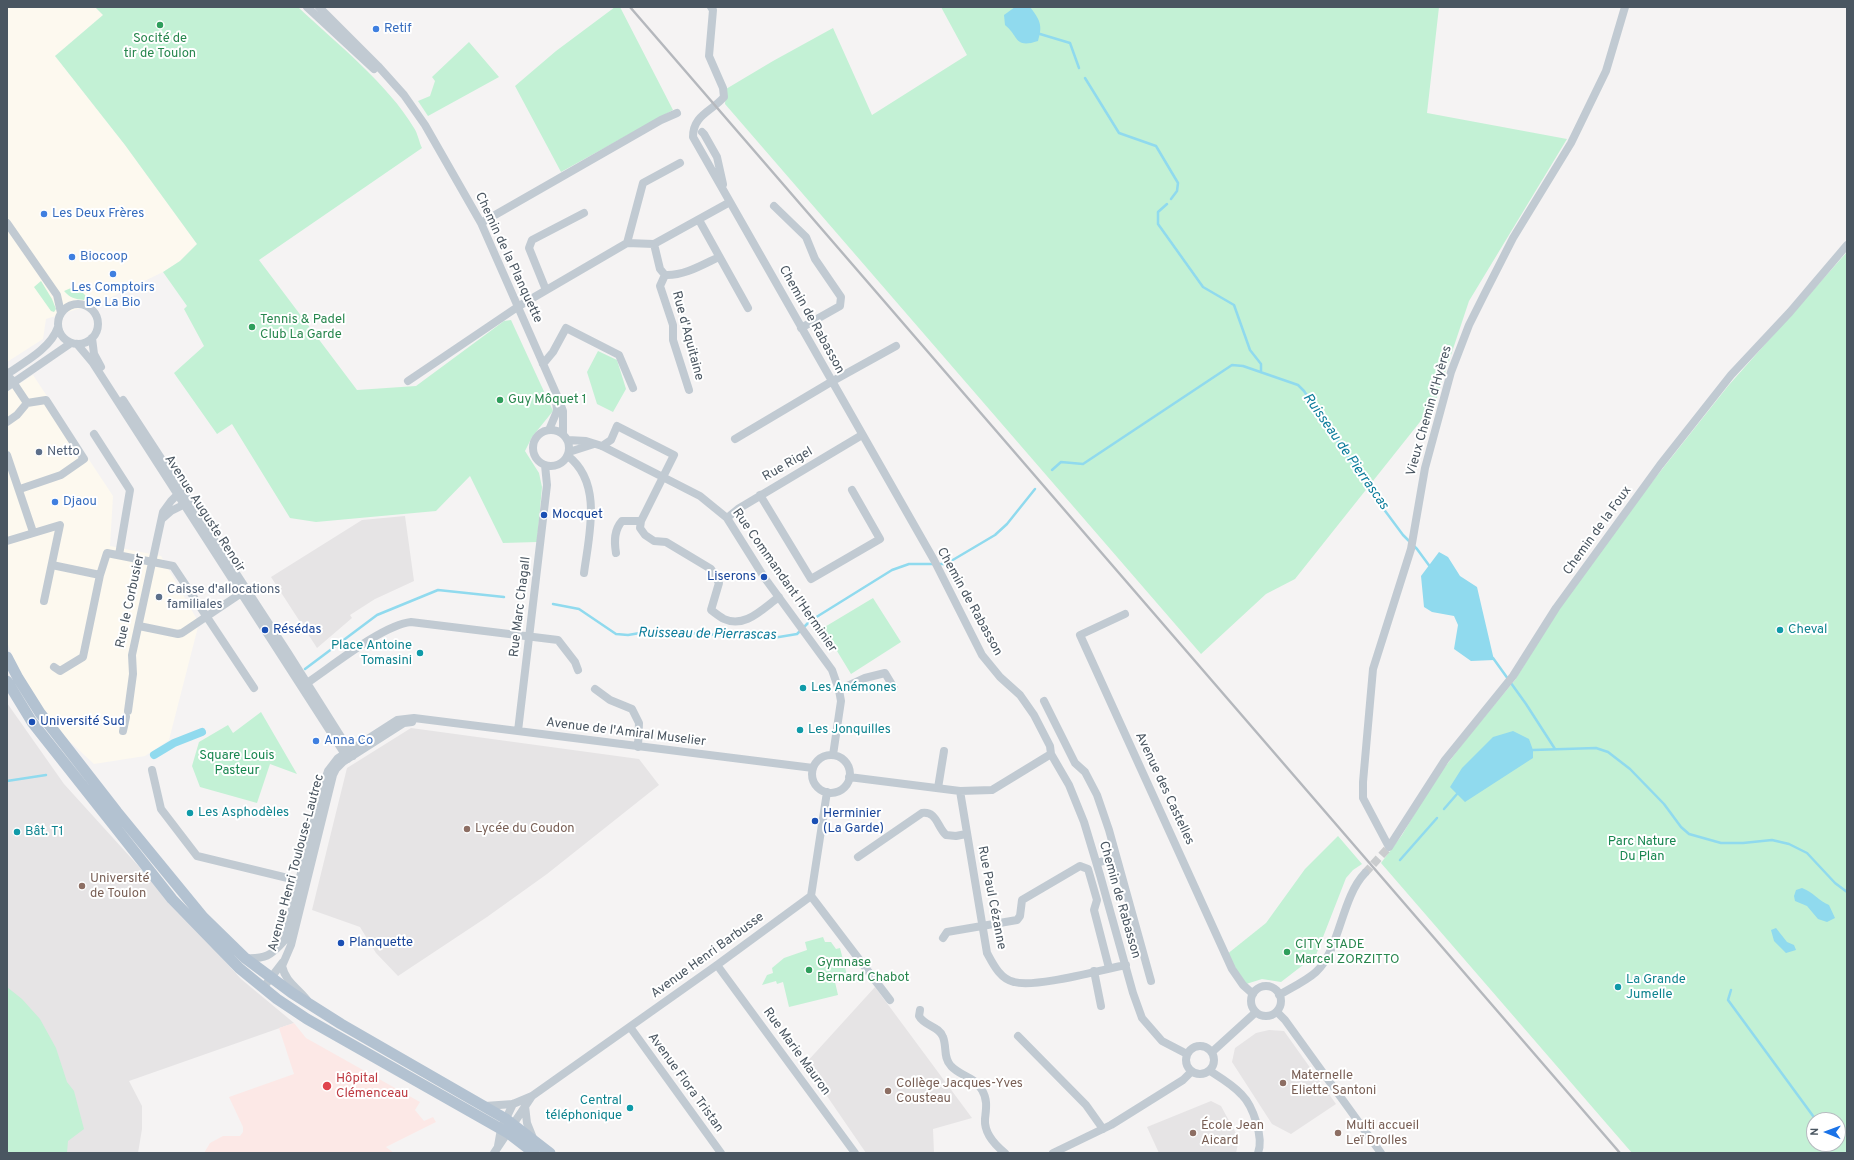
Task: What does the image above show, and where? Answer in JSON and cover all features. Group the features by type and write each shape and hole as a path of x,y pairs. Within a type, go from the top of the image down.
{"main road":[{"path":"7,657 40,713 117,812 202,917 245,958 310,1004 373,1043 485,1106 534,1153"},
{"path":"7,681 36,728 172,899 226,956 252,979 307,1019 507,1127 533,1138 550,1153"}],"street":[{"name":"Chemin de la Planquette","path":"319,7 378,66 404,95 425,125 481,223 519,306 563,412 563,433"},
{"path":"692,137 696,120 705,114 724,96 723,88 709,56 713,10 711,7"},
{"name":"Vieux Chemin d'Hyères","path":"1389,847 1363,798 1363,782 1373,669 1411,549 1425,468 1451,372 1469,324 1513,238 1561,161 1606,71 1625,7"},
{"name":"Chemin de la Planquette","path":"310,8 404,95"},
{"path":"481,223 661,120 677,113"},
{"path":"692,137 697,132 702,132 705,114"},
{"name":"Chemin de Rabasson","path":"702,132 717,157 720,174 730,202"},
{"name":"Chemin de Rabasson","path":"692,137 831,382 859,426 862,434 939,571 982,655 1000,677 1020,695 1050,746 1051,754 1069,785 1096,862 1142,1018 1162,1041 1187,1054"},
{"path":"627,243 643,183 680,163"},
{"path":"408,381 519,306 627,243 654,244 730,202"},
{"path":"774,206 806,237 815,259 841,297 840,306 801,328"},
{"path":"546,290 529,248 532,240 584,213"},
{"path":"698,220 748,308"},
{"path":"7,223 57,295 61,313 56,334 49,343 7,373 10,385 27,403"},
{"name":"Rue d'Aquitaine","path":"654,244 660,269 665,274 660,286 673,325 673,340 689,390"},
{"name":"Chemin de la Foux","path":"1389,847 1441,767 1513,676 1556,608 1689,428 1731,375 1790,312 1847,245"},
{"path":"665,274 673,275 692,269 719,257"},
{"path":"10,385 74,343 85,342 92,338 97,328 95,314 86,306 75,304 57,295"},
{"path":"61,313 67,307 75,304"},
{"path":"58,327 62,337 74,343"},
{"path":"543,364 553,352 566,328 619,354 633,388"},
{"name":"Avenue Auguste Renoir","path":"92,338 92,347 97,360 186,503 349,754"},
{"name":"Avenue Auguste Renoir","path":"74,343 93,364 180,493"},
{"path":"735,439 831,382 896,346"},
{"name":"Chemin de la Planquette","path":"549,430 557,411 556,394"},
{"path":"7,422 27,403 46,400 84,459 61,475 20,489"},
{"path":"584,573 592,497 584,472 569,454 568,440 563,433 549,430 539,434 533,448 536,459 545,465 555,466 563,462 569,454 611,440 617,426 674,455 641,521 640,528 644,535 654,541 666,542 711,569 719,583 711,610 724,619 738,623 749,619 778,597"},
{"path":"94,434 130,490 119,555"},
{"name":"Rue Rigel","path":"727,518 760,495 862,434"},
{"name":"Rue Commandant l'Herminier","path":"568,440 586,440 599,444 700,496 727,518 778,597 832,670 839,690 840,714 833,755"},
{"path":"7,456 20,489 33,532"},
{"name":"Rue Marc Chagall","path":"518,731 547,485 545,465"},
{"name":"Rue Marc Chagall","path":"547,485 555,466"},
{"path":"760,495 811,579 880,539 852,490"},
{"name":"Rue le Corbusier","path":"123,731 133,674 132,655 161,520 167,506 180,493"},
{"path":"161,520 171,510 186,503"},
{"path":"616,553 614,543 619,524 622,521 641,521"},
{"path":"7,541 60,525 44,601"},
{"path":"54,667 60,672 83,657 100,575 108,553 173,566 254,688"},
{"path":"52,565 100,575"},
{"path":"139,626 178,634 208,617 244,592"},
{"name":"Avenue des Castelles","path":"1125,614 1080,635 1232,969 1243,985 1253,994"},
{"path":"304,684 385,631 400,623 417,622 558,640 576,662 578,670"},
{"path":"839,690 865,678 885,673 894,688"},
{"path":"595,689 610,700 632,709 639,723 638,746"},
{"path":"1044,701 1074,763 1085,772 1097,794 1151,981"},
{"name":"Avenue de l'Amiral Muselier","path":"349,754 401,719 414,718 812,768"},
{"path":"938,788 944,751"},
{"name":"Avenue Henri Toulouse-Lautrec","path":"252,979 284,941 288,932 327,775 332,764 349,754"},
{"name":"Avenue Henri Toulouse-Lautrec","path":"263,988 283,962 291,945 333,776 336,769 349,754"},
{"path":"849,777 960,791 992,790 1051,754"},
{"path":"833,755 839,756 848,765 849,777 842,789 833,793 818,788 814,784 812,779 812,768 818,759 833,755"},
{"path":"152,770 162,809 197,856 300,881"},
{"name":"Rue Paul Cézanne","path":"960,791 987,953 997,971 1012,982 1031,984 1126,965"},
{"path":"827,792 811,896 890,1000"},
{"path":"858,856 922,813 927,812 934,816 946,834 956,836 966,834"},
{"path":"1096,862 1116,857"},
{"path":"943,938 947,932 1017,920 1020,916 1022,900 1080,866 1088,869 1097,900 1094,910 1109,968"},
{"path":"1279,995 1308,977 1323,963 1333,942 1352,892 1364,874"},
{"name":"Avenue Henri Barbusse","path":"485,1106 513,1104 532,1096 717,965 811,896"},
{"name":"Avenue Henri Toulouse-Lautrec","path":"245,958 260,958 274,953"},
{"name":"Avenue Henri Toulouse-Lautrec","path":"283,962 286,978 300,991 310,1004"},
{"name":"Rue Marie Mauron","path":"717,965 855,1153"},
{"path":"1094,971 1101,1006"},
{"path":"1266,986 1274,989 1279,995 1280,1006 1277,1012 1266,1016 1256,1012 1251,1005 1253,994 1259,988 1266,986"},
{"path":"920,1010 918,1016 921,1020 940,1032 943,1038 946,1061 950,1066 978,1084 982,1089 987,1107 985,1125 991,1139 1005,1153"},
{"path":"1212,1052 1256,1012"},
{"path":"1277,1012 1285,1020 1381,1153"},
{"name":"Avenue Flora Tristan","path":"630,1027 721,1153"},
{"path":"1018,1036 1086,1105 1103,1129"},
{"path":"1200,1046 1208,1048 1212,1052 1214,1064 1210,1071 1199,1075 1191,1072 1185,1062 1187,1054 1192,1048 1200,1046"},
{"path":"1210,1071 1223,1079 1243,1096 1256,1119 1260,1152"},
{"path":"1053,1153 1103,1129 1176,1084 1191,1072"},
{"name":"Avenue Henri Barbusse","path":"507,1127 532,1096"},
{"path":"496,1150 507,1127 513,1104"},
{"path":"525,1106 527,1123 533,1138"}],"shaded area":[{"path":"7,7 95,7 103,15 55,56 125,145 197,244 180,261 163,272 103,301 46,319 43,339 7,362"},
{"path":"33,375 113,496 110,546 161,556 199,623 169,740 145,756 94,764 66,738 42,708 19,672 7,642 7,392"},
{"path":"405,516 414,581 375,599 350,615 352,618 317,648 271,577 362,520"},
{"name":"Université de Toulon","path":"7,703 64,784 241,979 294,1023 129,1081 142,1106 142,1129 138,1153 7,1153"},
{"name":"Lycée du Coudon","path":"411,728 639,759 659,785 547,874 487,917 398,976 376,953 360,927 312,910 347,768"},
{"name":"Collège Jacques-Yves Cousteau","path":"875,987 972,1118 933,1129 934,1153 866,1153 805,1064"},
{"name":"Hôpital Clémenceau","path":"294,1023 306,1038 420,1102 415,1110 424,1121 433,1117 436,1122 386,1147 394,1153 204,1153 210,1143 223,1136 240,1136 243,1132 243,1127 229,1097 294,1074 279,1028"},
{"name":"Maternelle Eliette Santoni","path":"1269,1030 1284,1031 1336,1104 1291,1134 1272,1124 1232,1062 1235,1048 1256,1033"},
{"name":"École Jean Aicard","path":"1211,1101 1221,1106 1239,1139 1236,1153 1159,1153 1147,1127"}],"green space":[{"path":"95,7 298,7 360,64 391,96 417,133 422,148 259,260 357,390 416,386 504,321 511,320 553,411 532,437 525,451 539,473 542,487 537,542 503,543 470,476 436,511 316,522 290,518 232,424 217,434 174,373 204,346 184,309 187,306 163,272 180,261 197,244 125,145 55,56 103,15"},
{"path":"615,7 620,7 673,110 561,172 515,86 556,51"},
{"path":"941,7 1439,7 1427,113 1567,139 1469,301 1435,403 1295,579 1266,594 1201,654 725,104 726,89 833,28 872,115 967,55"},
{"path":"469,42 499,77 428,116 418,101 430,96 435,81 432,77"},
{"name":"Parc Nature Du Plan","path":"1847,252 1847,1153 1632,1153 1381,863 1402,835 1432,784 1467,738 1515,680 1558,610 1648,487 1728,386"},
{"path":"41,281 52,299 56,309 54,312 51,311 34,287"},
{"path":"71,288 74,292 79,289 86,296 84,300 73,298 64,291"},
{"path":"598,351 617,360 626,389 613,412 597,404 587,372"},
{"path":"873,598 901,642 851,674 823,628"},
{"name":"Square Louis Pasteur","path":"261,712 297,774 270,764 257,803 200,787 192,766 199,742 228,725 233,733"},
{"path":"1338,836 1362,864 1353,870 1346,878 1316,955 1281,982 1262,979 1243,985 1226,955 1266,923 1305,869"},
{"name":"Gymnase Bernard Chabot","path":"823,937 825,942 831,942 836,949 840,948 848,979 835,982 838,995 789,1007 783,982 777,984 776,981 762,985 767,975 773,973 772,968 784,958 807,950 805,942"},
{"path":"7,987 22,999 40,1019 56,1048 67,1082 74,1091 84,1129 68,1141 67,1153 7,1153"}],"water":[{"path":"1015,7 1030,7 1040,23 1038,41 1030,43 1021,42 1005,25 1004,15"},
{"path":"1439,552 1448,557 1460,576 1477,587 1494,660 1471,661 1454,649 1458,625 1454,616 1432,612 1424,607 1421,576"},
{"path":"1513,731 1529,739 1533,750 1533,758 1465,802 1450,787 1462,768 1493,737"},
{"path":"1802,888 1829,905 1835,918 1827,922 1818,919 1807,906 1795,901 1794,896 1796,890"},
{"path":"1776,928 1787,942 1794,945 1796,950 1786,953 1774,941 1771,930"}],"waterway":[{"path":"1040,34 1070,43 1079,68"},
{"path":"1085,78 1119,133 1156,146 1178,183 1177,191 1171,199"},
{"path":"1167,204 1158,212 1158,224 1203,287 1234,305 1250,350 1261,364 1261,372"},
{"name":"Ruisseau de Pierrascas","path":"1052,470 1061,462 1083,464 1232,365 1243,366 1298,385 1304,391 1377,500 1403,535 1417,549 1431,568"},
{"name":"Ruisseau de Pierrascas","path":"553,604 579,609 616,634 628,635 652,631 773,638 797,634 810,621 892,570 909,564 946,564 995,535 1007,524 1035,489"},
{"name":"Ruisseau de Pierrascas","path":"305,669 377,615 438,590 504,597"},
{"name":"Ruisseau de Pierrascas","path":"1493,658 1526,704 1555,749"},
{"name":"Ruisseau de Pierrascas","path":"154,755 174,743 202,732"},
{"path":"1533,750 1596,748 1608,752 1630,769 1664,804 1681,827 1689,834 1721,843 1743,843 1772,840 1789,844 1807,853 1835,883 1847,892"},
{"name":"Ruisseau de Pierrascas","path":"7,781 46,775"},
{"path":"1444,809 1457,794"},
{"path":"1400,860 1437,818"},
{"path":"1731,990 1728,1000 1810,1112"}],"tunnel":[{"path":"1365,873 1389,847"}],"railway":[{"path":"630,7 1620,1153"}],"place":[{"name":"Socité de tir de Toulon","path":"160,25"},
{"name":"Retif","path":"376,29"},
{"name":"Les Deux Frères","path":"44,214"},
{"name":"Biocoop","path":"72,257"},
{"name":"Les Comptoirs De La Bio","path":"113,274"},
{"name":"Tennis & Padel Club La Garde","path":"252,327"},
{"name":"Guy Môquet 1","path":"500,400"},
{"name":"Netto","path":"39,452"},
{"name":"Djaou","path":"55,502"},
{"name":"Mocquet","path":"544,515"},
{"name":"Liserons","path":"764,577"},
{"name":"Caisse d'allocations familiales","path":"159,597"},
{"name":"Résédas","path":"265,630"},
{"name":"Cheval","path":"1780,630"},
{"name":"Place Antoine Tomasini","path":"420,653"},
{"name":"Les Anémones","path":"803,688"},
{"name":"Université Sud","path":"32,722"},
{"name":"Les Jonquilles","path":"800,730"},
{"name":"Anna Co","path":"316,741"},
{"name":"Les Asphodèles","path":"190,813"},
{"name":"Herminier (La Garde)","path":"815,821"},
{"name":"Lycée du Coudon","path":"467,829"},
{"name":"Bât. T1","path":"17,832"},
{"name":"Université de Toulon","path":"82,886"},
{"name":"Planquette","path":"341,943"},
{"name":"CITY STADE Marcel ZORZITTO","path":"1287,952"},
{"name":"Gymnase Bernard Chabot","path":"809,970"},
{"name":"La Grande Jumelle","path":"1618,987"},
{"name":"Maternelle Eliette Santoni","path":"1283,1083"},
{"name":"Hôpital Clémenceau","path":"327,1086"},
{"name":"Collège Jacques-Yves Cousteau","path":"888,1091"},
{"name":"Central téléphonique","path":"630,1108"},
{"name":"École Jean Aicard","path":"1193,1133"},
{"name":"Multi accueil Leï Drolles","path":"1338,1133"}]}
